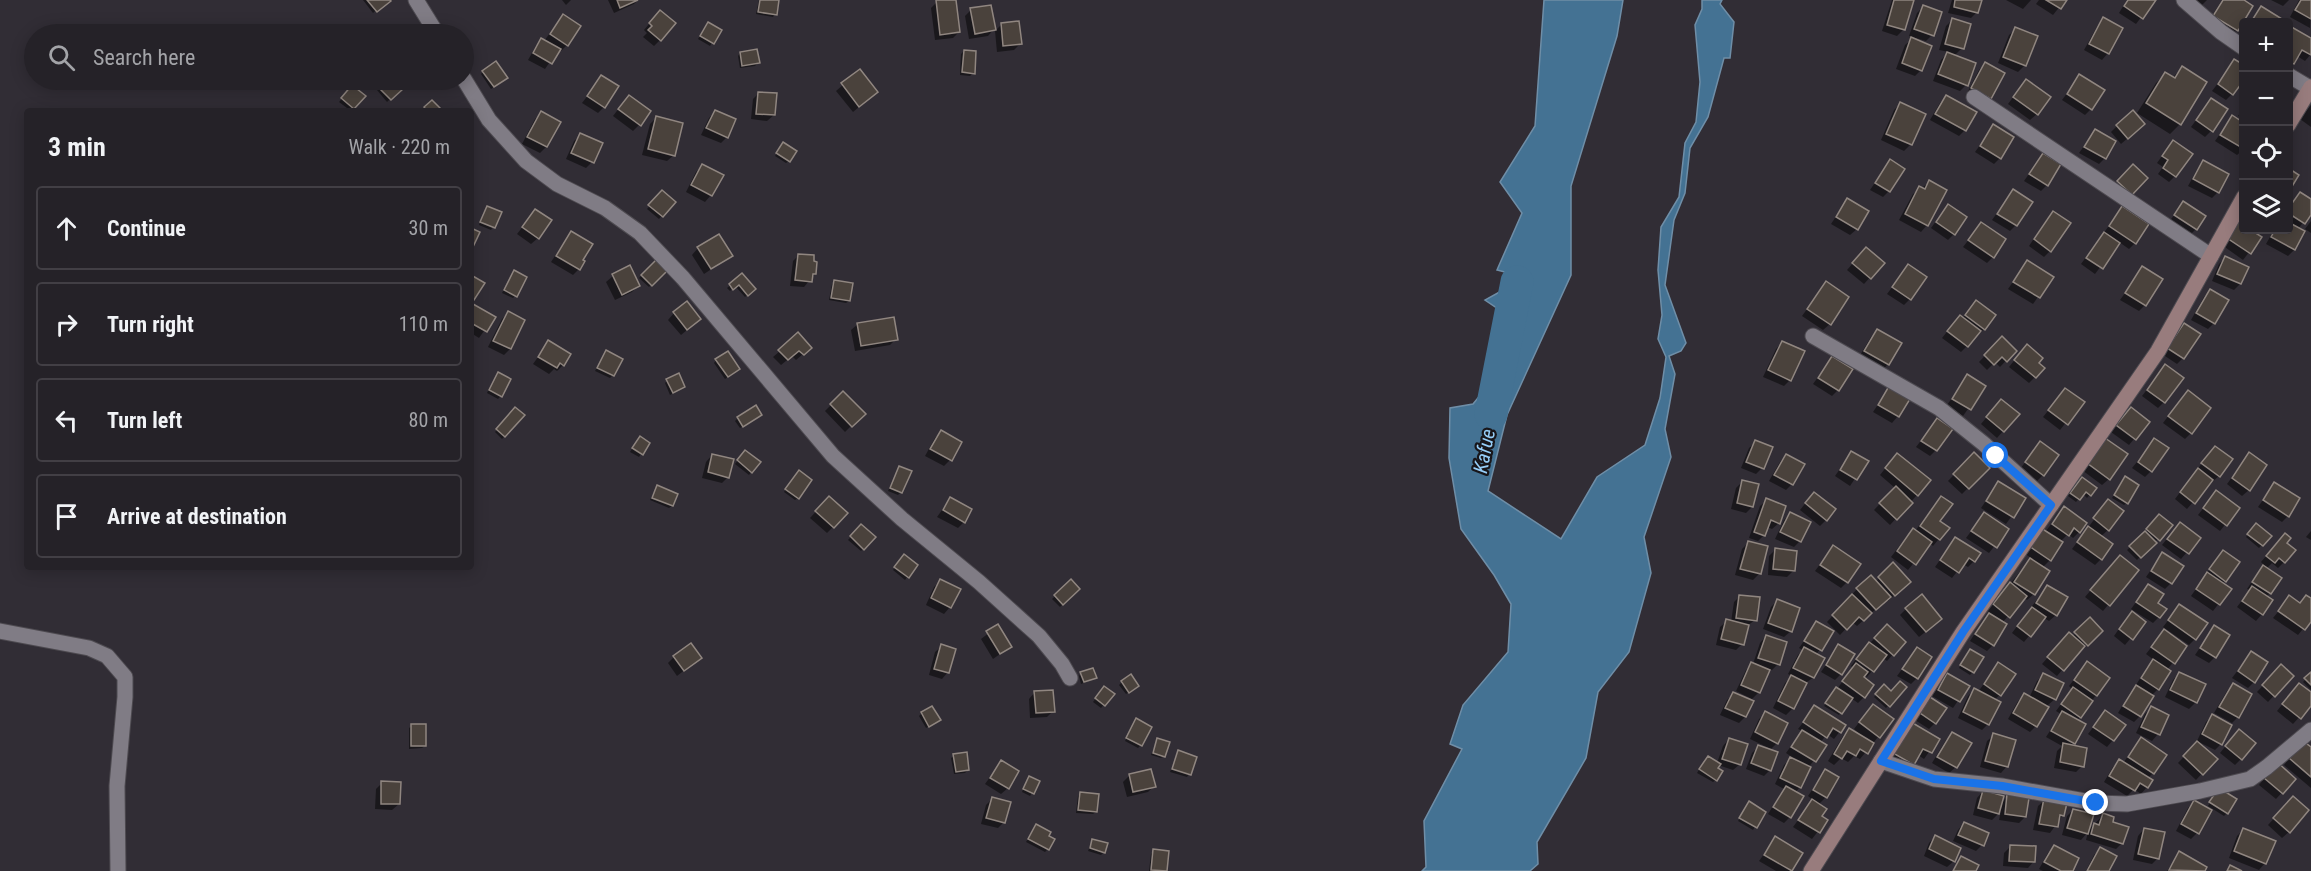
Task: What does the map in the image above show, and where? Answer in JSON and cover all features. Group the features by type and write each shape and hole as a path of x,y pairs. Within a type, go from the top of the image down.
{"street":[{"path":"416,0 431,24"},
{"path":"2184,0 2239,45"},
{"path":"2293,77 2311,88 2293,118"},
{"path":"471,90 489,120 526,161 557,184 605,208 640,233 683,278 833,456 902,519 979,582 1039,636 1062,664 1070,678"},
{"path":"1974,98 2211,256"},
{"path":"1811,871 1963,632 2158,351 2239,206"},
{"path":"1813,336 1940,408 1984,444 2051,505"},
{"path":"0,631 89,648 107,656 125,677 117,786 118,871"},
{"path":"1881,761 1934,779 2002,786 2096,803 2127,804 2200,791 2250,779 2311,730"}],"water":[{"path":"1544,0 1623,0 1617,36 1571,186 1571,275 1507,415 1488,491 1561,539 1597,477 1645,445 1660,398 1666,357 1658,339 1662,315 1658,270 1661,227 1679,197 1685,143 1696,122 1700,82 1695,25 1702,9 1702,0 1722,0 1720,4 1734,22 1730,58 1724,58 1708,117 1690,148 1685,193 1674,220 1665,285 1686,343 1681,351 1669,356 1675,374 1665,429 1671,457 1644,537 1651,573 1629,652 1598,692 1586,758 1537,842 1538,864 1530,871 1422,871 1426,867 1424,821 1462,749 1450,744 1463,705 1508,652 1511,604 1494,575 1461,529 1449,458 1450,408 1473,404 1499,373 1507,355 1509,331 1507,315 1485,300 1505,289 1505,272 1497,270 1522,213 1500,182 1535,126"}],"building":[{"path":"367,0 390,0 391,1 377,12"},
{"path":"617,0 638,0 620,8"},
{"path":"760,0 779,0 777,15 758,12"},
{"path":"936,0 956,0 960,32 940,35"},
{"path":"1894,0 1914,0 1905,30 1887,25"},
{"path":"1955,0 1982,0 1978,13 1954,7"},
{"path":"2046,0 2067,0 2061,9"},
{"path":"2128,0 2156,0 2143,19 2124,6"},
{"path":"2223,0 2244,0 2253,6 2246,18 2239,18 2238,31 2213,16"},
{"path":"2301,0 2311,0 2311,19 2295,10"},
{"path":"991,5 996,30 975,34 970,8"},
{"path":"1923,5 1942,12 1934,36 1914,29"},
{"path":"2261,6 2280,18 2254,18"},
{"path":"660,10 676,23 661,41 648,30 652,26 649,23"},
{"path":"563,14 581,26 568,46 550,34"},
{"path":"2103,17 2123,28 2109,54 2089,44"},
{"path":"1952,18 1971,24 1964,49 1945,44"},
{"path":"1019,21 1022,44 1003,46 1001,23"},
{"path":"708,22 722,30 714,44 700,36"},
{"path":"2015,27 2038,36 2026,66 2003,57"},
{"path":"2293,28 2311,38 2311,55 2302,50 2294,64"},
{"path":"1911,37 1932,46 1922,71 1902,63"},
{"path":"541,38 561,49 552,64 533,53"},
{"path":"757,49 760,63 742,66 740,52"},
{"path":"964,50 976,51 975,74 962,72"},
{"path":"1947,52 1976,63 1968,86 1938,74"},
{"path":"2234,59 2239,62 2239,87 2233,95 2218,84"},
{"path":"496,61 508,78 494,87 482,71"},
{"path":"1985,62 2005,73 1991,99 1971,88"},
{"path":"2182,66 2207,82 2181,125 2146,103 2165,72 2175,78"},
{"path":"860,69 878,92 859,107 841,83"},
{"path":"2079,74 2105,90 2092,110 2067,94"},
{"path":"601,75 619,86 605,108 587,96"},
{"path":"2026,79 2051,97 2038,115 2013,97"},
{"path":"348,90 358,90 366,96 355,108 341,98"},
{"path":"381,90 402,90 391,100"},
{"path":"758,92 777,93 775,115 756,114"},
{"path":"629,95 651,111 641,126 618,109"},
{"path":"1946,95 1977,112 1966,131 1935,114"},
{"path":"2211,98 2228,109 2213,132 2196,120"},
{"path":"432,100 440,108 425,108"},
{"path":"1900,102 1926,114 1912,145 1886,134"},
{"path":"715,110 736,119 728,138 706,128"},
{"path":"2133,110 2145,124 2128,139 2116,125"},
{"path":"541,111 561,122 547,147 527,137"},
{"path":"2232,115 2239,120 2239,146 2220,135"},
{"path":"656,116 683,123 675,156 648,149"},
{"path":"1993,124 2014,137 2001,159 1980,146"},
{"path":"2095,129 2116,141 2106,159 2084,147"},
{"path":"580,133 603,143 594,163 571,153"},
{"path":"2173,140 2193,154 2176,177 2163,168 2168,160 2162,156"},
{"path":"783,142 797,151 790,162 776,153"},
{"path":"2043,153 2061,164 2048,186 2029,174"},
{"path":"1890,159 1905,169 1890,192 1875,183"},
{"path":"2203,160 2229,174 2219,193 2193,179"},
{"path":"702,164 724,175 712,196 691,185"},
{"path":"2133,164 2148,178 2132,195 2117,181"},
{"path":"2293,171 2299,175 2293,185"},
{"path":"1929,180 1947,190 1928,226 1905,214 1919,186 1925,189"},
{"path":"2013,189 2033,202 2017,226 1997,214"},
{"path":"662,190 676,202 663,217 648,205"},
{"path":"2300,192 2311,199 2311,215 2305,224 2293,216 2293,202"},
{"path":"1847,198 1869,211 1858,230 1836,217"},
{"path":"2183,201 2206,216 2197,230 2174,215"},
{"path":"1948,204 1967,217 1955,235 1936,222"},
{"path":"487,206 502,212 495,228 480,222"},
{"path":"2122,206 2149,224 2136,244 2109,226"},
{"path":"535,209 552,220 539,239 522,227"},
{"path":"2053,211 2071,223 2051,252 2034,239"},
{"path":"2239,221 2239,234 2257,234 2262,237 2251,254 2227,238"},
{"path":"1981,222 2006,239 1994,258 1968,240"},
{"path":"2293,225 2305,231 2295,250 2271,237 2273,234 2293,234"},
{"path":"474,229 480,232 474,245"},
{"path":"571,231 593,244 580,270 556,256"},
{"path":"2104,232 2120,243 2103,269 2086,258"},
{"path":"719,234 733,256 711,269 697,247"},
{"path":"1866,247 1885,263 1871,279 1852,263"},
{"path":"798,254 814,255 814,261 817,262 816,274 813,274 812,282 795,280"},
{"path":"2225,256 2249,267 2241,284 2217,274"},
{"path":"657,259 668,270 652,286 641,275"},
{"path":"2027,260 2054,277 2040,298 2013,282"},
{"path":"1908,264 1927,277 1911,300 1892,287"},
{"path":"630,265 640,286 622,295 612,274"},
{"path":"2142,266 2163,279 2146,306 2125,293"},
{"path":"514,270 527,277 517,297 504,290"},
{"path":"742,273 756,289 748,296 739,285 733,290 729,284"},
{"path":"474,277 485,283 474,300"},
{"path":"834,280 853,283 850,301 831,298"},
{"path":"1826,281 1849,297 1831,325 1807,309"},
{"path":"2210,289 2229,300 2215,324 2196,313"},
{"path":"1976,300 1996,315 1985,330 1965,315"},
{"path":"687,301 701,319 687,330 673,312"},
{"path":"474,305 496,317 487,332 474,325"},
{"path":"508,311 525,320 511,349 493,341"},
{"path":"1960,315 1981,331 1968,347 1947,331"},
{"path":"894,317 898,340 861,346 857,323"},
{"path":"2184,323 2201,334 2184,359 2167,348"},
{"path":"1877,329 1902,343 1889,365 1864,351"},
{"path":"798,332 812,348 804,355 799,351 788,360 778,350"},
{"path":"2002,336 2017,351 2007,362 2002,357 1994,365 1984,355"},
{"path":"548,340 571,354 564,366 560,363 557,368 538,357"},
{"path":"1782,341 1805,351 1791,381 1768,370"},
{"path":"2027,344 2043,358 2039,363 2045,368 2036,378 2014,360"},
{"path":"606,350 623,359 614,376 597,368"},
{"path":"728,351 740,369 728,377 715,359"},
{"path":"1832,356 1853,369 1839,391 1818,378"},
{"path":"2165,364 2184,378 2165,403 2147,390"},
{"path":"498,372 511,379 502,397 489,390"},
{"path":"679,373 685,387 673,393 666,379"},
{"path":"1967,374 1986,386 1971,410 1952,399"},
{"path":"1889,386 1910,399 1899,417 1878,405"},
{"path":"2065,388 2085,402 2068,425 2048,410"},
{"path":"2188,390 2211,408 2192,434 2168,416"},
{"path":"843,391 866,414 852,427 830,404"},
{"path":"2001,399 2020,414 2004,432 1986,417"},
{"path":"756,405 762,415 743,427 737,417"},
{"path":"515,407 525,415 505,437 496,429"},
{"path":"2131,407 2150,422 2136,440 2116,425"},
{"path":"1937,418 1953,429 1937,451 1921,441"},
{"path":"941,430 962,442 952,461 930,449"},
{"path":"640,436 650,443 643,455 632,448"},
{"path":"2105,438 2128,454 2110,480 2087,463"},
{"path":"2154,438 2169,448 2152,472 2138,462"},
{"path":"1755,440 1773,447 1764,469 1746,462"},
{"path":"2040,441 2059,455 2044,476 2025,462"},
{"path":"2215,446 2233,459 2220,477 2201,463"},
{"path":"745,450 761,462 752,473 737,460"},
{"path":"1851,451 1869,461 1857,480 1840,470"},
{"path":"1974,452 1990,468 1969,489 1953,474"},
{"path":"2249,452 2267,465 2250,491 2232,478"},
{"path":"1897,453 1931,480 1918,496 1885,468"},
{"path":"712,454 734,459 729,478 708,472"},
{"path":"1786,454 1805,464 1793,485 1774,475"},
{"path":"899,466 912,471 902,493 890,488"},
{"path":"2198,468 2213,480 2195,504 2180,492"},
{"path":"799,470 812,480 799,499 785,489"},
{"path":"2125,476 2139,485 2128,504 2114,495"},
{"path":"2082,477 2097,488 2091,496 2086,492 2080,500 2070,493"},
{"path":"1742,480 1759,484 1753,507 1737,503"},
{"path":"1998,481 2026,498 2014,518 1986,501"},
{"path":"2274,482 2300,498 2289,517 2263,500"},
{"path":"657,485 678,494 673,506 652,498"},
{"path":"1896,486 1913,503 1897,520 1879,503"},
{"path":"2216,490 2240,508 2227,526 2203,508"},
{"path":"1814,492 1836,509 1827,521 1805,503"},
{"path":"829,496 848,513 834,528 815,511"},
{"path":"1941,496 1953,504 1940,521 1950,528 1940,540 1920,526"},
{"path":"950,497 972,509 965,523 943,510"},
{"path":"1766,498 1786,506 1780,524 1771,520 1765,536 1754,532"},
{"path":"2108,499 2124,511 2109,531 2093,518"},
{"path":"2064,506 2087,523 2080,533 2074,528 2069,536 2052,524"},
{"path":"1790,512 1811,522 1801,542 1780,532"},
{"path":"1984,512 2009,529 1997,548 1971,531"},
{"path":"2159,514 2173,525 2160,541 2146,529"},
{"path":"2180,522 2201,538 2189,554 2167,539"},
{"path":"2256,523 2272,536 2263,546 2247,534"},
{"path":"861,524 876,537 864,550 850,536"},
{"path":"2088,526 2113,544 2102,560 2077,542"},
{"path":"1913,528 1932,542 1916,565 1897,551"},
{"path":"2041,528 2063,542 2051,561 2029,546"},
{"path":"2145,531 2157,543 2141,558 2129,546"},
{"path":"2285,533 2291,538 2287,543 2296,550 2285,563 2279,558 2275,563 2266,556"},
{"path":"1955,537 1981,553 1975,562 1969,558 1959,573 1940,560"},
{"path":"1748,541 1768,546 1761,574 1740,569"},
{"path":"1833,545 1861,564 1848,583 1820,565"},
{"path":"1775,548 1797,551 1795,571 1773,569"},
{"path":"2223,550 2240,562 2226,582 2209,569"},
{"path":"2162,552 2184,566 2172,584 2151,571"},
{"path":"904,554 918,565 909,578 894,567"},
{"path":"2120,555 2139,570 2110,606 2090,590"},
{"path":"2030,558 2050,571 2035,595 2014,582"},
{"path":"1893,562 1911,582 1895,596 1878,577"},
{"path":"2263,565 2282,578 2271,594 2252,582"},
{"path":"2207,572 2232,589 2220,605 2196,589"},
{"path":"1871,575 1891,597 1876,610 1856,588"},
{"path":"940,579 961,589 951,608 931,598"},
{"path":"1071,579 1080,589 1063,605 1054,595"},
{"path":"2010,582 2027,596 2010,618 1993,604"},
{"path":"2148,584 2164,594 2158,603 2167,609 2160,618 2136,602"},
{"path":"2047,585 2068,597 2057,616 2036,603"},
{"path":"2252,586 2273,600 2263,615 2242,601"},
{"path":"1852,594 1872,613 1864,621 1859,617 1847,630 1832,615"},
{"path":"1922,594 1942,619 1926,632 1905,608"},
{"path":"1739,595 1760,597 1757,621 1736,618"},
{"path":"2289,595 2300,603 2306,595 2311,598 2311,622 2305,630 2278,611"},
{"path":"1777,599 1800,608 1792,632 1768,623"},
{"path":"2179,604 2208,623 2196,640 2168,620"},
{"path":"2032,607 2046,617 2031,637 2017,626"},
{"path":"2132,611 2146,622 2133,640 2119,629"},
{"path":"1989,613 2007,624 1994,646 1975,634"},
{"path":"2090,617 2103,631 2088,646 2074,632"},
{"path":"1726,619 1749,625 1744,645 1721,639"},
{"path":"1816,621 1834,631 1822,651 1804,641"},
{"path":"998,624 1012,647 1000,654 986,631"},
{"path":"1887,624 1906,642 1894,656 1874,638"},
{"path":"2214,625 2230,635 2216,658 2200,648"},
{"path":"2164,629 2187,646 2175,664 2151,647"},
{"path":"2069,632 2085,646 2064,671 2047,657"},
{"path":"1766,635 1787,642 1780,665 1758,658"},
{"path":"1869,642 1887,655 1874,672 1856,659"},
{"path":"691,643 702,658 684,671 673,656"},
{"path":"941,644 956,649 949,673 934,669"},
{"path":"1838,644 1855,654 1842,675 1826,665"},
{"path":"1804,647 1825,658 1814,678 1793,668"},
{"path":"1917,647 1932,657 1918,679 1902,669"},
{"path":"1970,649 1984,657 1974,673 1960,665"},
{"path":"2251,651 2268,662 2255,683 2238,671"},
{"path":"2153,659 2171,671 2159,690 2141,678"},
{"path":"2087,661 2110,678 2097,696 2074,680"},
{"path":"1751,662 1770,670 1760,693 1741,685"},
{"path":"1998,662 2016,674 2001,696 1984,684"},
{"path":"1856,663 1868,672 1864,677 1874,685 1865,698 1842,681"},
{"path":"2281,664 2294,676 2275,697 2262,685"},
{"path":"1093,668 1097,678 1084,682 1080,672"},
{"path":"2179,672 2206,684 2197,703 2170,690"},
{"path":"2311,672 2311,685 2304,678"},
{"path":"1947,673 1970,686 1960,702 1938,690"},
{"path":"2043,673 2064,683 2056,700 2035,690"},
{"path":"1131,674 1139,686 1129,693 1121,681"},
{"path":"1791,675 1807,683 1794,709 1778,701"},
{"path":"1900,681 1907,687 1890,707 1875,694 1884,684 1891,691"},
{"path":"2233,683 2252,694 2239,718 2219,707"},
{"path":"2299,683 2311,692 2311,706 2301,719 2282,704"},
{"path":"2136,685 2154,696 2141,717 2123,706"},
{"path":"1104,686 1115,694 1105,706 1095,698"},
{"path":"1836,687 1853,698 1842,714 1825,703"},
{"path":"2073,687 2093,701 2081,718 2061,704"},
{"path":"1974,688 2001,702 1989,725 1963,712"},
{"path":"1053,690 1055,712 1036,713 1034,691"},
{"path":"1733,692 1754,701 1746,717 1725,708"},
{"path":"2024,693 2049,707 2037,727 2013,713"},
{"path":"1930,697 1947,708 1936,724 1920,713"},
{"path":"1873,704 1894,719 1880,738 1859,722"},
{"path":"1814,705 1846,725 1841,733 1833,728 1827,738 1803,722"},
{"path":"932,706 941,720 929,727 921,712"},
{"path":"2151,706 2169,715 2160,735 2141,727"},
{"path":"2105,710 2126,725 2114,741 2093,727"},
{"path":"1765,711 1788,723 1778,744 1755,732"},
{"path":"2062,711 2086,724 2075,744 2051,731"},
{"path":"2212,714 2232,725 2222,745 2202,734"},
{"path":"1136,718 1152,727 1142,746 1126,738"},
{"path":"1911,722 1940,739 1932,753 1923,749 1914,765 1893,753"},
{"path":"411,724 426,724 426,746 411,746"},
{"path":"1849,728 1874,743 1868,754 1860,749 1856,756 1847,751 1842,759 1834,754"},
{"path":"2239,729 2256,743 2242,760 2225,746"},
{"path":"1802,730 1827,745 1816,762 1791,747"},
{"path":"1952,732 1972,743 1957,768 1937,757"},
{"path":"1993,733 2016,740 2008,767 1985,761"},
{"path":"2141,737 2167,755 2154,774 2128,757"},
{"path":"1157,738 1170,742 1165,757 1153,753"},
{"path":"1729,738 1748,744 1741,765 1722,759"},
{"path":"2197,741 2218,759 2203,775 2183,756"},
{"path":"2303,741 2311,747 2311,777 2289,758"},
{"path":"2063,743 2087,748 2084,767 2060,762"},
{"path":"1758,745 1778,752 1771,771 1751,763"},
{"path":"1178,750 1197,757 1191,775 1172,769"},
{"path":"967,752 969,770 956,772 953,754"},
{"path":"1708,756 1721,764 1718,768 1723,771 1717,781 1699,769"},
{"path":"1790,757 1811,767 1801,788 1780,778"},
{"path":"2119,759 2153,780 2148,788 2140,783 2135,791 2109,776"},
{"path":"1001,760 1019,771 1009,789 990,778"},
{"path":"2277,762 2296,779 2283,794 2264,778"},
{"path":"1151,769 1156,787 1133,792 1129,774"},
{"path":"1825,769 1839,777 1827,798 1813,790"},
{"path":"1029,776 1040,781 1034,794 1023,789"},
{"path":"381,781 401,782 400,804 381,804"},
{"path":"1786,786 1804,796 1791,818 1773,807"},
{"path":"2219,788 2237,799 2228,814 2209,802"},
{"path":"1983,790 2004,796 1999,814 1978,808"},
{"path":"1080,792 1099,794 1097,812 1078,810"},
{"path":"2007,794 2029,798 2026,817 2005,814"},
{"path":"2293,796 2309,810 2290,833 2273,818"},
{"path":"992,797 1011,802 1005,823 986,818"},
{"path":"2044,798 2067,803 2064,816 2060,815 2058,827 2039,824"},
{"path":"1812,799 1827,809 1822,816 1828,820 1820,833 1798,820"},
{"path":"2194,800 2212,810 2199,834 2181,824"},
{"path":"1749,801 1766,812 1757,828 1739,818"},
{"path":"2073,809 2094,814 2088,834 2067,828"},
{"path":"2103,813 2114,817 2113,822 2129,827 2123,844 2091,834 2094,823 2099,825"},
{"path":"1964,822 1989,833 1984,846 1958,835"},
{"path":"1036,824 1051,832 1049,836 1055,839 1049,850 1028,839"},
{"path":"2144,828 2165,832 2159,859 2138,854"},
{"path":"2243,828 2276,841 2266,864 2234,851"},
{"path":"1935,835 1961,848 1955,862 1929,849"},
{"path":"1775,836 1803,853 1792,871 1764,855"},
{"path":"1092,839 1108,843 1105,853 1090,848"},
{"path":"2010,845 2036,846 2035,862 2009,861"},
{"path":"2054,845 2079,858 2073,871 2061,871 2044,862"},
{"path":"2100,847 2117,856 2109,871 2087,871"},
{"path":"1153,849 1169,851 1167,871 1151,870"},
{"path":"2179,851 2207,867 2205,871 2169,870"},
{"path":"1961,856 1979,865 1976,871 1953,871"},
{"path":"2230,865 2242,871 2227,871"}],"waterway":[{"name":"Kafue","path":"1491,414 1517,282"}],"route":[{"path":"1996,456 2051,505 1963,632 1881,761 1934,779 2002,786 2096,803"}]}
